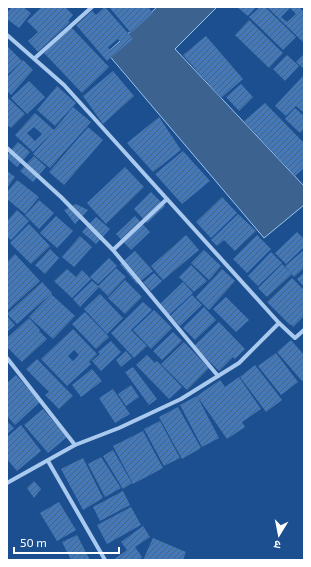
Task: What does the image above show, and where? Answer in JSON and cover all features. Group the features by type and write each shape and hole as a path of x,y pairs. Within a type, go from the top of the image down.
{"street":[{"path":"35,58 92,7"},
{"path":"7,35 64,85 279,323 295,338 304,330"},
{"path":"7,148 61,197 113,250 218,376"},
{"path":"113,250 167,199"},
{"path":"7,482 75,445 119,428 181,398 238,363 279,323"},
{"path":"7,358 75,445"},
{"path":"48,461 105,560"}],"water":[{"path":"157,7 217,7 175,49 304,186 304,205 264,238 107,53"}],"building":[{"path":"12,7 23,7 31,13 19,28 7,19 7,13"},
{"path":"42,7 65,7 73,15 68,21 70,22 38,52 28,41 38,32 27,21"},
{"path":"105,7 133,39 107,61 76,25 92,11 96,15","holes":["118,39 121,42 110,50 108,47"]},
{"path":"109,7 148,7 153,13 131,33"},
{"path":"237,7 256,7 248,16"},
{"path":"260,7 265,7 296,37 283,50 249,17"},
{"path":"267,7 299,7 304,12 304,43","holes":["290,8 296,14 287,22 281,17"]},
{"path":"249,20 283,53 269,68 235,35"},
{"path":"71,27 109,67 82,93 44,53"},
{"path":"206,36 243,79 221,98 183,55"},
{"path":"7,46 22,61 7,75"},
{"path":"304,54 304,69 296,62"},
{"path":"287,55 299,66 285,81 273,69"},
{"path":"23,60 33,70 11,95 7,91 7,77"},
{"path":"113,71 134,96 103,124 83,96"},
{"path":"304,75 304,113 296,106 286,116 275,106"},
{"path":"29,81 45,97 27,114 11,98"},
{"path":"241,84 253,97 239,111 226,97"},
{"path":"57,86 76,103 55,126 37,110"},
{"path":"7,97 25,114 11,128 7,125"},
{"path":"265,103 304,143 304,168 295,176 244,121"},
{"path":"73,107 91,122 50,168 33,154 52,132 33,152 15,135 35,113 54,130","holes":["34,127 42,134 35,141 27,133"]},
{"path":"295,108 304,116 304,129 300,133 285,119"},
{"path":"159,117 181,150 153,172 127,143"},
{"path":"88,127 103,140 64,185 49,172"},
{"path":"18,142 30,152 17,167 7,158 7,155"},
{"path":"183,151 210,181 182,204 155,174"},
{"path":"34,156 46,167 33,182 20,171"},
{"path":"125,167 144,187 106,224 87,203"},
{"path":"7,171 15,177 7,188"},
{"path":"17,180 39,197 25,214 7,199 7,192"},
{"path":"151,192 165,206 147,223 134,209"},
{"path":"222,197 237,213 211,238 196,222"},
{"path":"39,200 54,213 39,229 25,215"},
{"path":"76,204 88,210 75,224 64,210"},
{"path":"17,210 29,221 11,240 7,237 7,221"},
{"path":"238,214 256,231 235,251 224,240 217,246 211,240"},
{"path":"56,216 73,231 57,248 40,233"},
{"path":"135,216 150,232 131,250 116,234"},
{"path":"96,217 110,229 96,244 82,232"},
{"path":"29,224 50,246 31,264 10,243"},
{"path":"297,232 304,239 304,247 286,264 275,253"},
{"path":"186,235 199,250 163,280 151,266"},
{"path":"257,235 271,249 247,273 233,259"},
{"path":"80,236 92,247 74,267 62,257"},
{"path":"50,249 59,258 45,274 35,265"},
{"path":"204,250 221,266 209,280 191,263"},
{"path":"304,250 304,268 294,277 285,266"},
{"path":"135,251 153,271 137,284 120,264"},
{"path":"271,252 282,263 258,286 248,276"},
{"path":"15,254 40,281 7,311 7,262"},
{"path":"109,258 117,266 98,284 90,277"},
{"path":"282,264 292,274 267,297 258,288"},
{"path":"191,265 207,281 194,292 179,277"},
{"path":"116,268 126,277 108,296 99,287 80,307 73,299 92,281 98,286"},
{"path":"67,269 76,277 82,270 91,279 72,298 54,281"},
{"path":"222,269 235,281 209,310 196,297"},
{"path":"154,273 162,281 151,291 143,282"},
{"path":"304,273 304,287 297,279"},
{"path":"292,278 304,290 304,316 293,327 267,302"},
{"path":"125,280 142,297 125,314 108,298"},
{"path":"42,282 52,293 17,324 7,314"},
{"path":"183,282 193,293 169,315 159,305"},
{"path":"51,294 75,316 53,339 29,317"},
{"path":"100,294 123,318 107,334 84,309"},
{"path":"192,295 202,305 180,326 170,316"},
{"path":"226,297 249,320 236,332 213,309"},
{"path":"143,302 152,310 131,330 147,346 134,358 111,333"},
{"path":"204,307 216,320 195,340 183,328"},
{"path":"154,310 172,328 151,349 133,330"},
{"path":"85,312 109,337 96,349 72,324"},
{"path":"7,316 15,325 7,332"},
{"path":"29,318 47,339 22,362 7,347 7,338"},
{"path":"219,322 245,349 235,359 233,357 219,371 194,346"},
{"path":"73,329 97,354 89,362 91,364 67,386 41,359","holes":["74,350 79,355 73,361 68,356"]},
{"path":"173,332 182,341 162,360 153,351"},
{"path":"291,340 304,355 304,379 302,381 277,352"},
{"path":"111,341 121,352 101,371 92,361 100,354 98,352"},
{"path":"184,342 209,368 187,390 161,364"},
{"path":"126,351 132,358 121,367 116,360"},
{"path":"276,353 298,382 281,395 258,366"},
{"path":"147,355 155,363 157,361 182,387 169,399 136,365"},
{"path":"37,359 73,396 59,409 45,395 49,392 26,369"},
{"path":"255,365 282,400 266,412 240,377"},
{"path":"133,367 157,399 149,405 125,372"},
{"path":"92,369 102,381 81,397 72,385"},
{"path":"16,375 40,402 15,425 7,416 7,383"},
{"path":"239,377 261,409 242,422 245,427 227,439 197,396 220,380 225,387"},
{"path":"131,385 139,397 126,406 118,394"},
{"path":"113,389 130,414 115,423 99,398"},
{"path":"197,396 219,438 202,447 180,405"},
{"path":"178,407 201,448 182,459 159,417"},
{"path":"43,409 67,437 48,453 24,425"},
{"path":"7,421 14,428 7,434"},
{"path":"160,421 180,458 164,466 144,429"},
{"path":"21,425 41,451 17,471 7,459 7,437"},
{"path":"143,431 163,468 133,484 113,446"},
{"path":"113,450 132,483 123,489 103,456"},
{"path":"101,457 121,488 105,497 88,464"},
{"path":"83,458 103,498 83,510 61,469"},
{"path":"34,481 41,489 34,498 27,488"},
{"path":"123,491 130,505 100,521 93,507"},
{"path":"59,502 76,530 57,541 40,513"},
{"path":"131,507 141,525 107,544 97,525"},
{"path":"143,526 150,537 135,547 142,557 139,560 113,560 127,550 121,542"},
{"path":"77,535 90,560 71,560 62,542"},
{"path":"153,538 186,552 183,560 143,560"}]}
